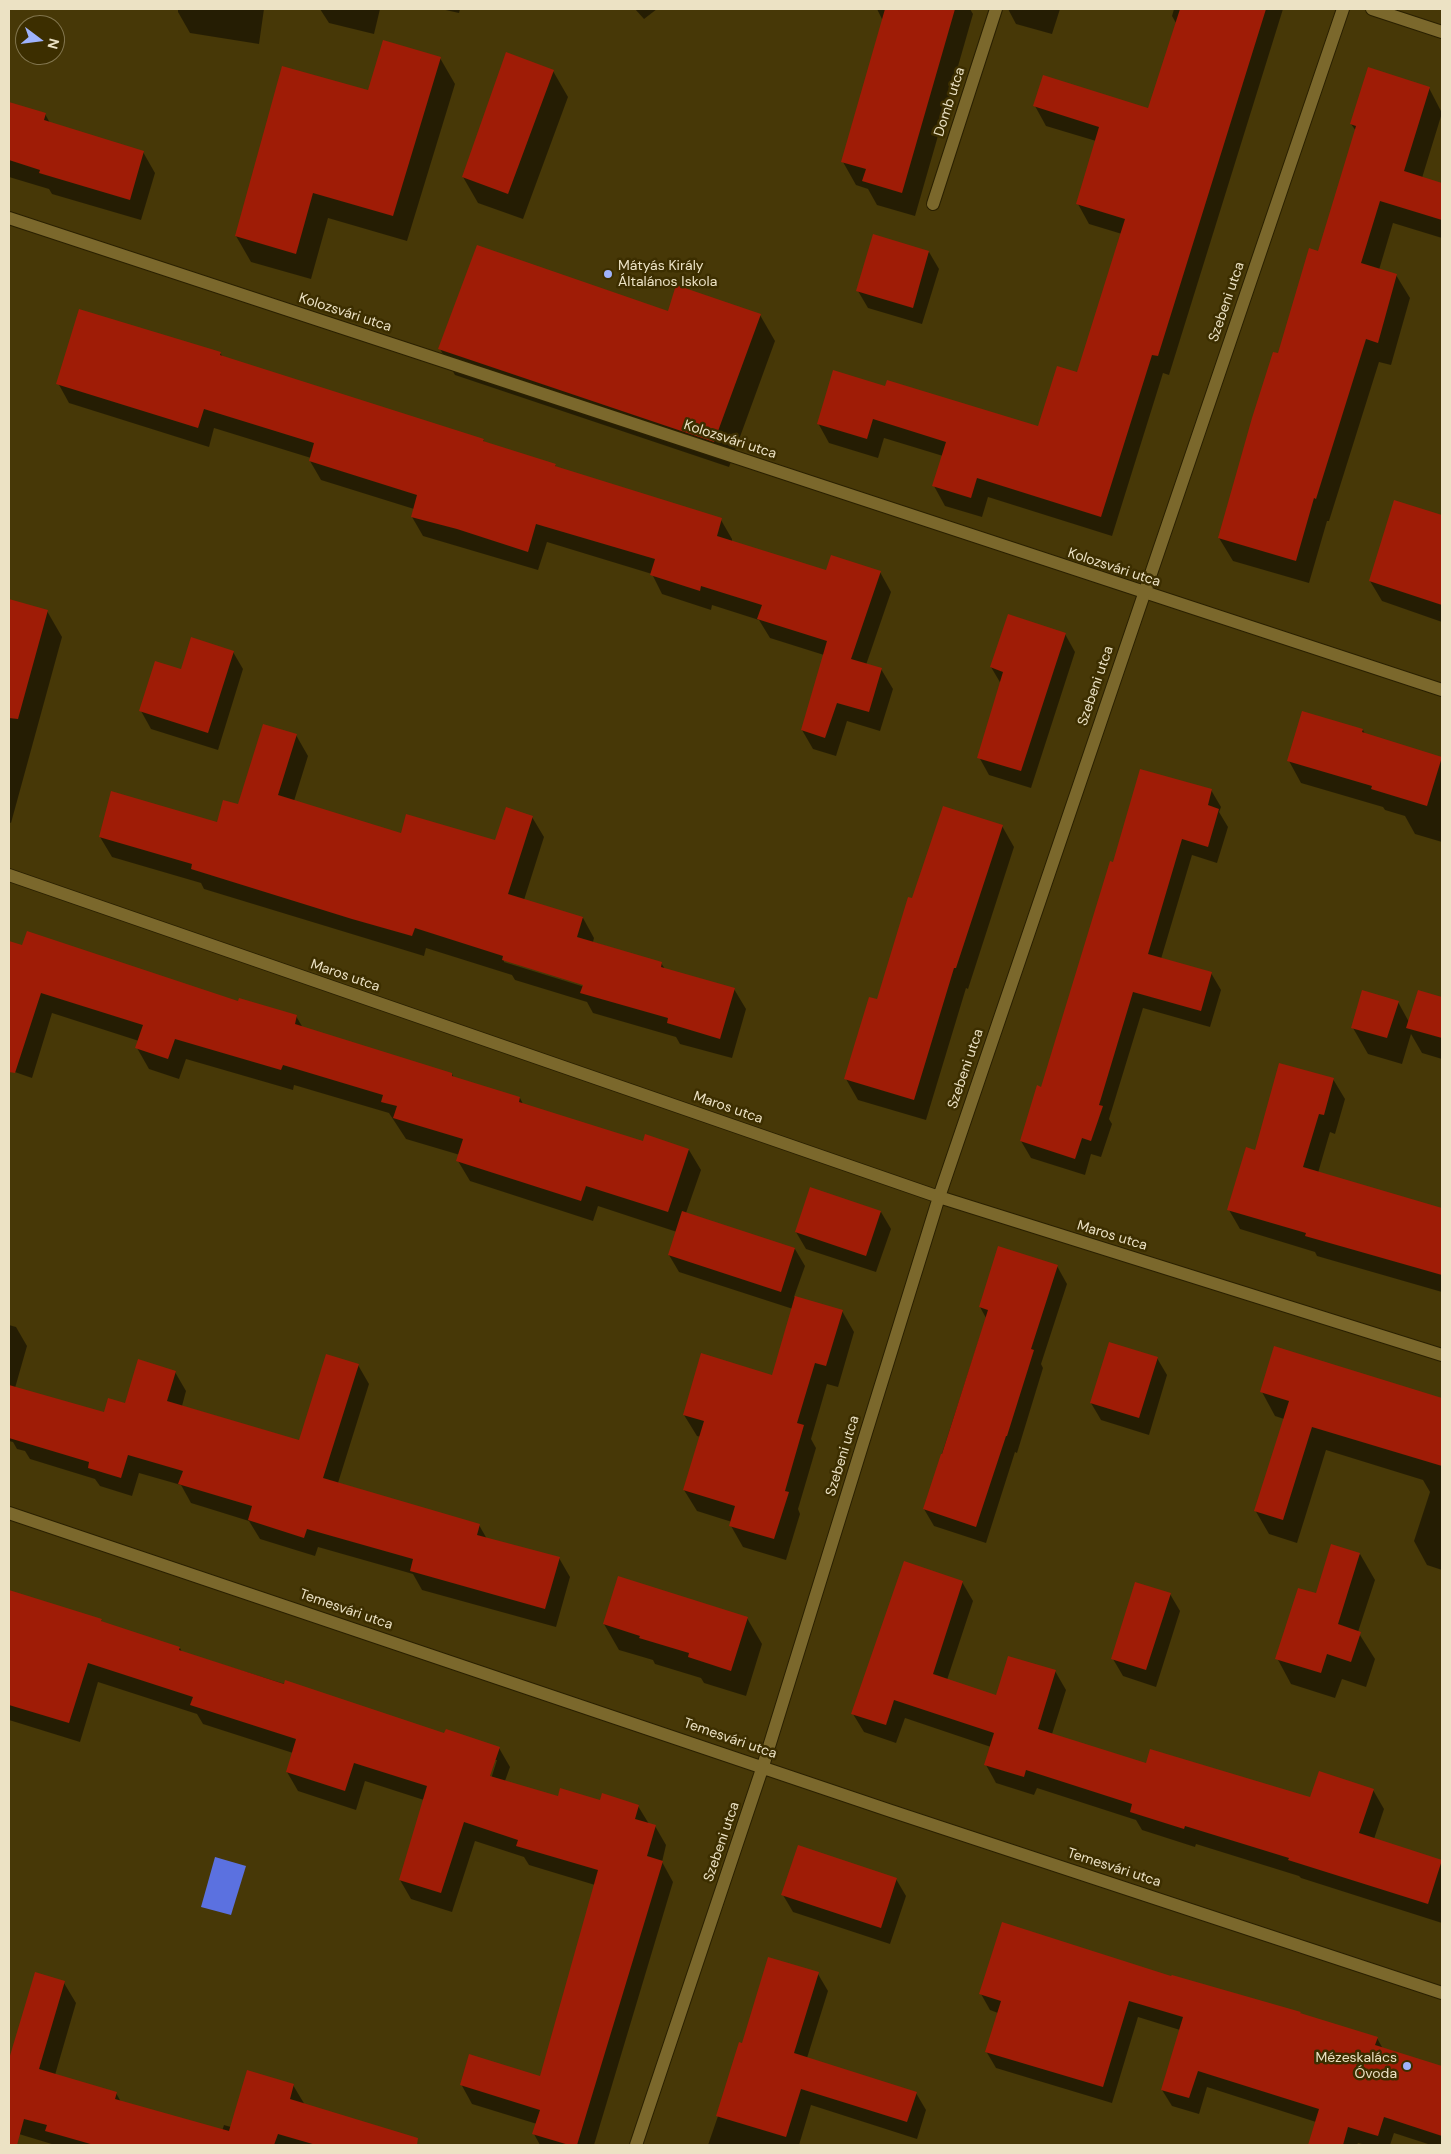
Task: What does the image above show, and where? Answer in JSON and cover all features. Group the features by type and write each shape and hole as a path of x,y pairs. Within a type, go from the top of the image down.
{"street":[{"name":"Domb utca","path":"933,204 996,9"},
{"name":"Szebeni utca","path":"636,2145 763,1766 939,1197 1343,9"},
{"path":"1372,9 1442,32"},
{"name":"Kolozsvári utca","path":"11,221 1442,690"},
{"name":"Maros utca","path":"9,875 939,1197 1442,1355"},
{"name":"Temesvári utca","path":"9,1513 763,1766 891,1811 1266,1933 1442,1993"}],"water":[{"path":"215,1857 246,1866 231,1915 201,1907"}],"building":[{"path":"885,9 955,9 902,193 862,181 866,169 841,162"},
{"path":"1180,9 1266,9 1158,356 1152,355 1101,517 977,478 971,498 932,486 946,442 873,419 867,439 817,424 833,370 885,386 887,380 1038,426 1057,366 1077,372 1125,219 1076,204 1099,127 1033,106 1043,75 1148,108"},
{"path":"383,40 441,57 393,216 313,193 296,254 235,236 282,66 368,90"},
{"path":"506,52 554,70 508,194 462,177"},
{"path":"1368,67 1430,87 1404,171 1442,183 1442,220 1380,201 1361,263 1397,274 1378,343 1366,339 1316,499 1314,498 1296,561 1218,538 1252,418 1273,352 1278,353 1309,248 1318,251 1356,126 1350,124"},
{"path":"9,102 46,113 44,120 144,151 130,200 39,173 40,170 9,160"},
{"path":"873,234 929,251 913,308 856,291"},
{"path":"477,245 668,311 676,285 761,314 714,442 438,349"},
{"path":"79,309 221,352 220,355 484,439 483,441 556,464 555,466 722,518 717,536 826,570 831,555 881,571 851,659 882,668 869,712 837,703 825,738 801,730 827,641 757,619 762,605 701,586 700,591 650,575 655,559 536,524 528,552 457,529 411,517 417,495 309,461 314,443 204,409 198,428 56,384"},
{"path":"1394,500 1442,515 1442,605 1369,581"},
{"path":"9,599 48,610 18,719 9,718"},
{"path":"1008,614 1066,633 1021,771 977,758 1003,672 990,667"},
{"path":"191,637 234,651 208,733 139,711 155,661 181,669"},
{"path":"1302,711 1363,729 1362,732 1442,757 1427,806 1371,789 1372,786 1287,761"},
{"path":"263,724 297,734 278,795 401,833 406,814 495,840 506,807 533,816 508,894 583,917 577,937 662,962 661,967 735,988 720,1039 667,1023 668,1018 580,993 583,985 502,960 503,956 415,928 412,936 352,919 191,869 192,864 99,837 111,791 217,822 223,800 238,804"},
{"path":"1140,769 1212,789 1208,805 1219,809 1208,847 1182,839 1148,954 1212,972 1201,1011 1133,992 1099,1105 1103,1106 1091,1141 1082,1138 1075,1159 1020,1141 1037,1085 1041,1087 1110,861 1113,862"},
{"path":"943,806 1003,825 956,968 954,968 914,1100 844,1079 869,997 877,999 908,897 912,898"},
{"path":"27,931 238,1001 239,998 297,1015 295,1024 452,1073 452,1076 520,1097 519,1102 643,1141 645,1134 689,1149 668,1212 586,1186 581,1201 456,1161 463,1139 393,1118 397,1106 381,1102 383,1095 283,1065 281,1070 175,1039 168,1059 135,1048 143,1025 41,993 15,1073 9,1072 9,941 22,945"},
{"path":"1362,990 1399,1001 1387,1038 1351,1028"},
{"path":"1418,990 1442,997 1442,1038 1406,1028"},
{"path":"1279,1063 1334,1078 1324,1115 1319,1114 1303,1167 1442,1208 1442,1275 1305,1236 1306,1233 1227,1210 1246,1147 1255,1150"},
{"path":"810,1187 881,1211 866,1256 795,1232"},
{"path":"682,1211 795,1248 781,1292 668,1255"},
{"path":"998,1246 1058,1265 1031,1349 1034,1350 976,1527 923,1509 988,1310 979,1307"},
{"path":"795,1296 843,1310 826,1366 815,1363 797,1423 804,1425 785,1491 789,1492 774,1539 729,1526 735,1506 683,1490 704,1421 683,1415 701,1353 772,1375"},
{"path":"1109,1342 1158,1357 1139,1418 1090,1403"},
{"path":"1274,1346 1442,1398 1442,1466 1312,1427 1283,1520 1254,1511 1289,1401 1260,1392"},
{"path":"326,1354 359,1364 323,1478 480,1524 477,1535 560,1557 545,1609 410,1571 413,1559 307,1529 304,1538 248,1520 252,1506 178,1484 183,1471 128,1455 121,1478 88,1468 89,1462 9,1438 9,1385 104,1412 108,1398 125,1403 138,1359 176,1371 167,1401 299,1440"},
{"path":"1331,1544 1360,1553 1338,1624 1361,1632 1351,1662 1327,1654 1321,1673 1275,1659 1298,1588 1316,1593"},
{"path":"904,1561 963,1581 933,1674 996,1695 1008,1656 1056,1670 1038,1729 1146,1763 1150,1749 1310,1797 1319,1771 1374,1789 1359,1833 1442,1860 1428,1904 1288,1860 1289,1858 1185,1826 1184,1829 1130,1812 1132,1804 1026,1770 1024,1777 984,1765 994,1733 894,1700 886,1725 851,1714"},
{"path":"618,1576 748,1617 731,1671 688,1657 689,1653 639,1638 640,1636 603,1624"},
{"path":"1135,1582 1171,1593 1146,1670 1111,1659"},
{"path":"9,1590 102,1619 101,1621 180,1647 179,1650 284,1684 285,1680 444,1733 446,1729 500,1747 490,1776 558,1796 560,1788 600,1800 602,1793 639,1805 635,1819 656,1825 647,1856 663,1861 577,2145 569,2145 532,2134 540,2110 460,2085 469,2054 540,2076 598,1870 516,1846 518,1840 464,1822 441,1893 399,1880 427,1786 354,1763 345,1791 286,1772 296,1739 190,1705 193,1697 88,1663 69,1723 9,1705"},
{"path":"798,1845 897,1878 881,1928 781,1895"},
{"path":"1002,1922 1171,1976 1301,2012 1378,2037 1375,2045 1442,2066 1442,2136 1384,2117 1378,2136 1348,2127 1343,2145 1308,2145 1319,2109 1198,2071 1189,2098 1161,2090 1183,2017 1129,2001 1103,2087 985,2052 1001,2001 979,1994"},
{"path":"768,1957 819,1972 794,2053 917,2092 907,2122 801,2089 786,2137 716,2116 739,2042 742,2043"},
{"path":"35,1972 65,1981 39,2069 117,2092 115,2099 229,2131 247,2070 294,2084 290,2099 418,2138 417,2145 316,2145 278,2134 274,2145 94,2145 45,2131 47,2125 24,2119 17,2145 9,2144 9,2059"}],"place":[{"name":"Mátyás Király Általános Iskola","path":"608,274"},
{"name":"Mézeskalács Óvoda","path":"1407,2066"}]}
